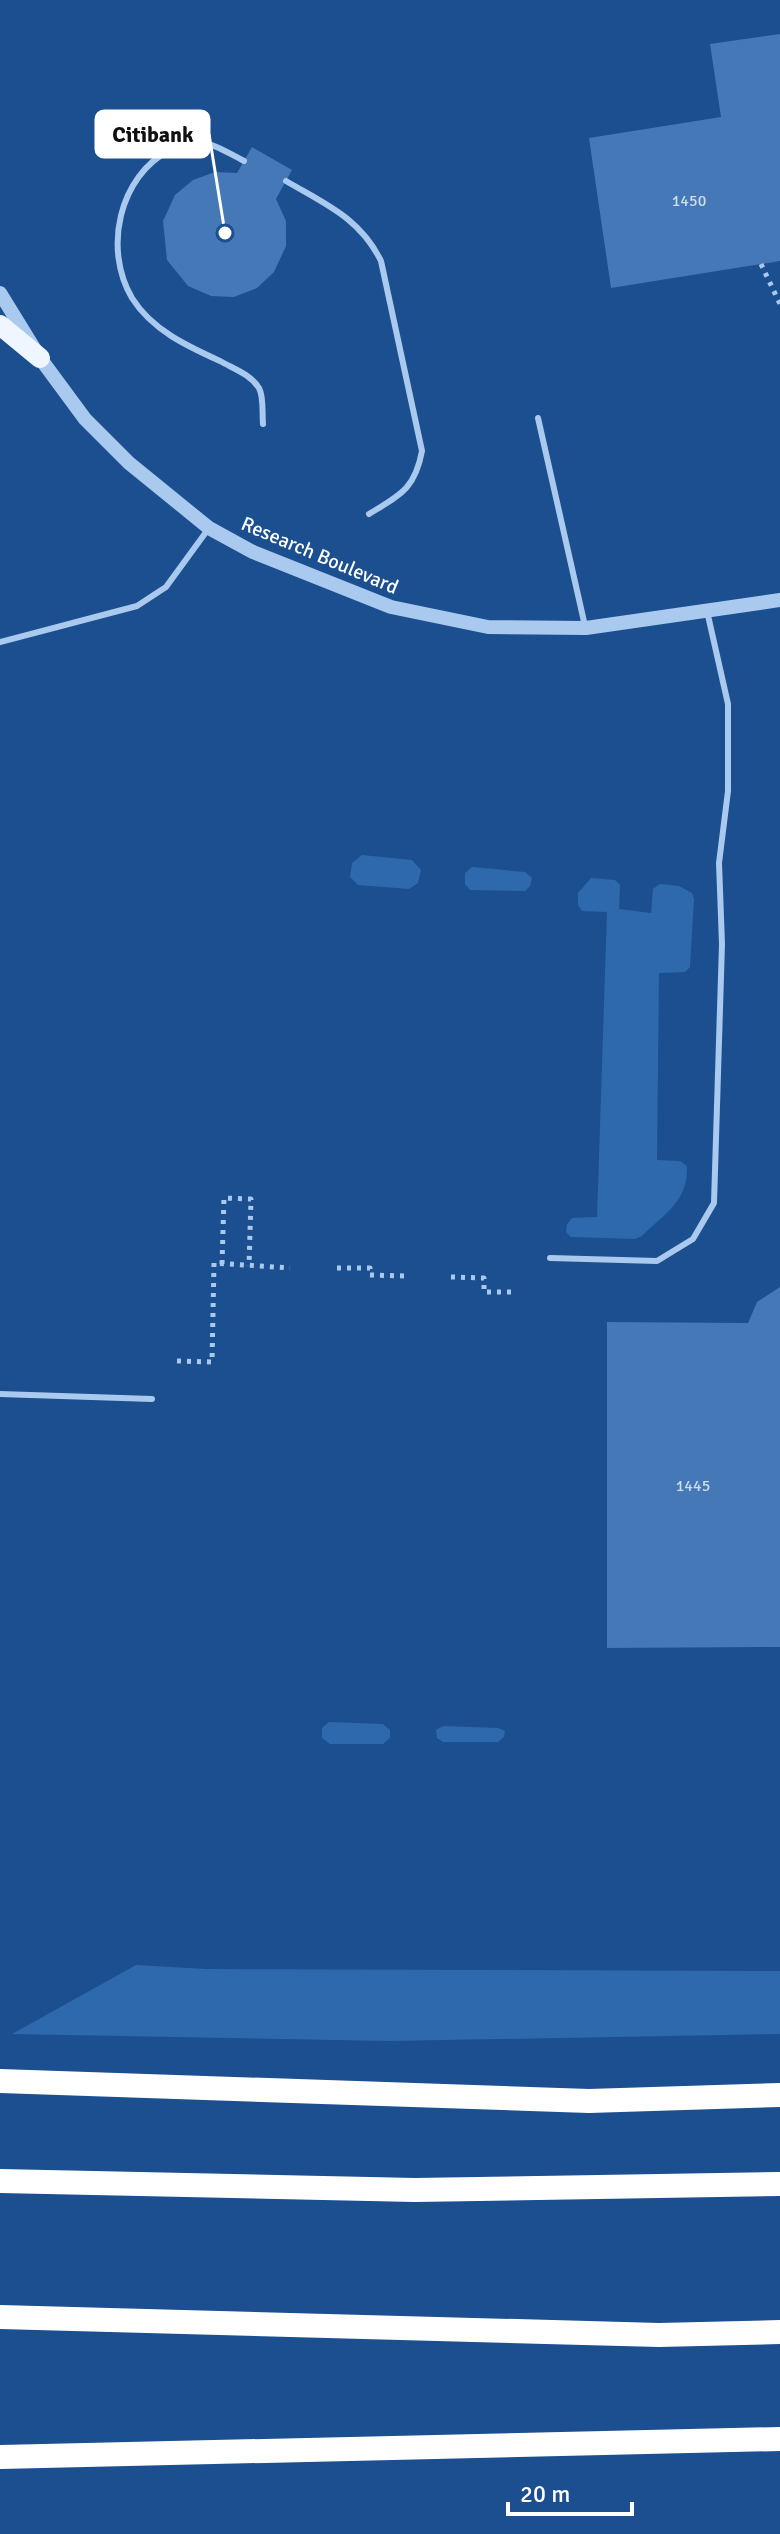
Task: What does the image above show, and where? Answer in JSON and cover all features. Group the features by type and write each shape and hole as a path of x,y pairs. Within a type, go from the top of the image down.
{"highway":[{"path":"0,2081 589,2101 780,2095"},
{"path":"0,2181 415,2190 780,2184"},
{"path":"0,2317 659,2335 780,2332"},
{"path":"0,2457 780,2439"}],"main road":[{"path":"0,325 40,358"}],"street":[{"name":"Research Boulevard","path":"0,293 40,358 85,419 129,463 209,528 253,552 391,607 488,627 586,628 780,600"}],"lane":[{"path":"244,161 197,141 156,157 133,183 122,207 118,234 121,269 132,298 150,320 177,341 248,375 261,391 263,424"},
{"path":"286,181 347,216 371,242 381,261 422,451 418,473 401,495 369,514"},
{"path":"538,418 586,628"},
{"path":"0,642 137,606 166,587 209,528"},
{"path":"550,1258 657,1261 693,1239 714,1203 722,944 719,863 728,791 728,704 707,611"},
{"path":"0,1394 152,1399"}],"path":[{"path":"761,264 780,304"},
{"path":"222,1264 224,1198 251,1199 249,1266"},
{"path":"177,1361 212,1362 214,1263 290,1268"},
{"path":"337,1268 370,1268 370,1275 405,1276"},
{"path":"451,1277 484,1278 484,1292 517,1292"}],"shaded area":[{"path":"362,855 412,860 421,870 418,883 409,889 358,885 350,877 352,863"},
{"path":"472,867 525,872 532,878 530,886 525,891 470,890 465,884 465,873"},
{"path":"591,878 615,880 620,885 619,909 651,913 653,889 660,884 679,886 692,893 694,899 690,967 685,972 659,973 657,1160 680,1161 687,1166 686,1178 684,1189 674,1206 635,1239 571,1237 566,1232 572,1218 597,1217 607,912 582,911 578,905 578,893"},
{"path":"329,1722 383,1724 390,1730 390,1738 383,1744 330,1744 322,1738 322,1728"},
{"path":"443,1726 498,1728 505,1731 498,1742 443,1742 437,1738 436,1730"},
{"path":"136,1965 206,1969 780,1971 780,2034 390,2041 12,2034"}],"building":[{"path":"780,34 780,261 611,288 589,138 721,117 710,44"},
{"path":"252,147 292,170 276,199 286,221 286,246 274,272 257,288 234,297 211,296 188,286 167,260 163,221 175,195 193,180 215,172 237,173"},
{"path":"780,1287 780,1647 607,1648 607,1322 748,1323 757,1302"}],"place":[{"name":"Citibank","path":"225,233"}]}
